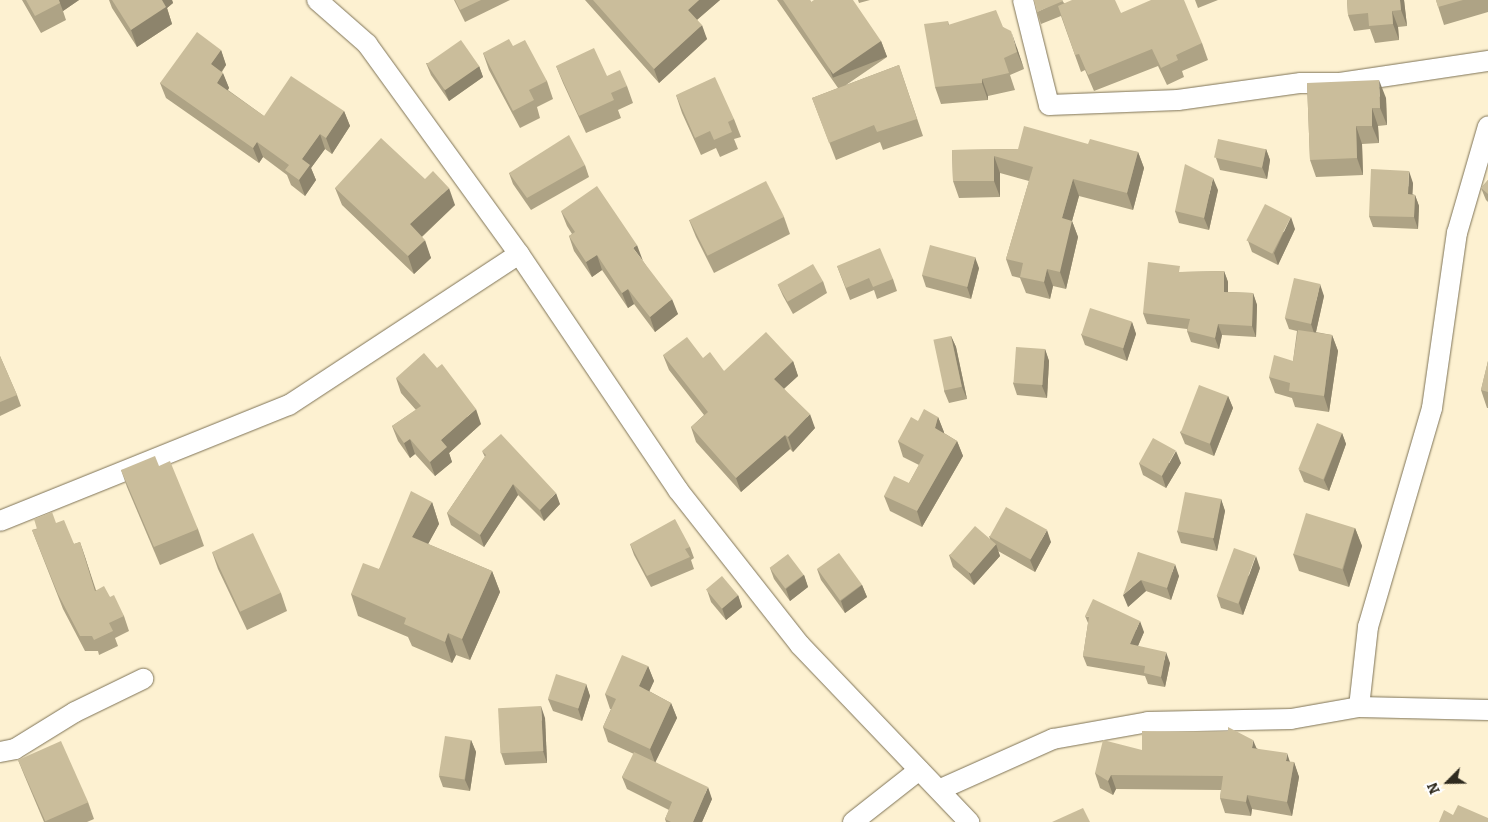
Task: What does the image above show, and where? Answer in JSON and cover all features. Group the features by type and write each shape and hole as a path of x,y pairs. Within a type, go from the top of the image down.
{"street":[{"path":"317,0 367,44 519,254 678,490 800,645 919,770 941,789 969,822"},
{"path":"1023,0 1049,105 1178,100 1301,83 1340,83 1488,61"},
{"path":"1359,707 1368,627 1432,408 1457,233 1488,126"},
{"path":"0,521 289,405 519,254"},
{"path":"0,752 15,749 75,712 143,679"},
{"path":"941,789 1053,738 1148,722 1291,719 1359,707 1488,710"},
{"path":"853,822 919,770"}],"building":[{"path":"26,0 59,0 60,3 35,16"},
{"path":"112,0 162,0 166,7 131,30"},
{"path":"455,0 481,0 460,10"},
{"path":"593,0 699,0 688,10 702,25 654,69"},
{"path":"783,0 810,0 811,2 814,0 853,0 881,41 833,74"},
{"path":"1034,0 1062,0 1063,1 1037,12"},
{"path":"1072,0 1115,0 1121,13 1151,0 1184,0 1202,43 1176,55 1178,60 1161,68 1152,49 1088,75 1079,54 1075,55 1058,6"},
{"path":"1347,0 1400,0 1401,10 1392,11 1393,24 1369,26 1368,13 1348,15"},
{"path":"1436,0 1463,0 1438,7"},
{"path":"996,10 1003,27 1011,31 1017,52 1004,58 1009,73 982,79 982,83 935,87 924,24 948,21 948,25"},
{"path":"197,32 221,50 211,64 223,73 217,83 264,116 291,76 344,111 326,138 320,134 302,159 310,165 299,180 285,170 289,165 257,142 253,148 160,83"},
{"path":"509,39 513,46 525,40 547,81 529,90 534,100 513,111 483,53"},
{"path":"461,40 479,66 445,90 427,64"},
{"path":"594,48 607,76 620,70 627,86 611,93 614,100 579,116 556,66"},
{"path":"899,65 917,119 877,132 874,125 829,143 812,98"},
{"path":"715,77 734,119 728,122 732,132 714,140 710,131 695,138 676,95"},
{"path":"1379,80 1380,108 1372,108 1372,126 1356,126 1357,158 1310,160 1307,83"},
{"path":"1024,126 1088,144 1090,139 1138,152 1127,193 1073,179 1062,218 1072,221 1060,272 1047,269 1044,282 1020,277 1023,263 1006,259 1033,167 994,156 994,181 953,181 952,150 1018,149"},
{"path":"569,135 585,165 527,198 509,173"},
{"path":"381,138 425,179 433,171 449,188 410,224 425,240 408,256 335,188"},
{"path":"1218,139 1266,149 1262,168 1214,158"},
{"path":"1185,164 1213,178 1204,218 1175,211"},
{"path":"1371,169 1409,171 1408,194 1415,195 1414,217 1369,216"},
{"path":"1488,180 1488,194 1481,188"},
{"path":"766,181 784,217 708,256 689,220"},
{"path":"597,186 637,245 633,248 672,299 650,317 628,289 622,293 597,255 586,262 569,236 575,232 561,211"},
{"path":"1265,204 1291,217 1272,254 1246,241"},
{"path":"930,245 975,257 967,287 922,275"},
{"path":"880,248 893,279 873,287 869,278 846,288 837,266"},
{"path":"1148,262 1180,266 1179,272 1224,271 1224,292 1253,293 1252,326 1218,324 1215,338 1187,331 1190,319 1143,313"},
{"path":"813,264 823,281 787,302 777,284"},
{"path":"1294,278 1320,284 1311,324 1285,318"},
{"path":"1090,308 1132,322 1123,348 1081,335"},
{"path":"1298,330 1332,335 1324,396 1289,391 1290,383 1269,377 1274,355 1293,361"},
{"path":"766,332 793,361 774,379 810,414 788,437 785,435 736,478 691,427 708,412 663,355 687,337 703,358 710,352 724,371"},
{"path":"951,336 962,387 944,391 933,340"},
{"path":"1016,347 1045,349 1042,385 1013,383"},
{"path":"424,353 437,368 442,364 476,409 441,440 447,447 430,462 410,439 404,443 392,426 421,406 396,378"},
{"path":"0,356 17,395 0,402"},
{"path":"1488,361 1488,392 1481,390"},
{"path":"1199,385 1228,396 1210,444 1181,433"},
{"path":"924,409 938,417 935,428 957,441 917,511 884,496 894,476 909,483 924,455 898,441 911,417 918,421"},
{"path":"1317,423 1342,433 1323,479 1298,469"},
{"path":"501,434 556,493 540,510 513,484 480,535 447,513 486,455 482,451"},
{"path":"1153,438 1176,451 1162,476 1139,463"},
{"path":"155,456 159,466 170,461 198,529 154,547 121,470"},
{"path":"411,491 432,502 412,537 492,571 462,639 448,633 445,642 404,624 406,618 351,594 363,563 379,569"},
{"path":"1185,492 1221,499 1214,538 1177,531"},
{"path":"1006,507 1047,530 1031,560 990,537"},
{"path":"52,512 56,523 64,520 74,544 80,542 95,591 104,586 110,597 114,595 124,616 109,623 113,631 94,640 92,636 80,636 58,594 32,530 37,529 34,519"},
{"path":"1306,513 1355,528 1342,569 1293,554"},
{"path":"675,519 690,547 685,549 690,557 647,576 630,544"},
{"path":"975,526 996,544 971,574 949,555"},
{"path":"253,533 281,593 240,612 212,552"},
{"path":"1234,548 1256,556 1238,604 1217,596"},
{"path":"1138,552 1175,564 1167,588 1141,580 1123,595"},
{"path":"839,553 862,585 840,600 817,569"},
{"path":"788,554 804,575 785,589 770,568"},
{"path":"722,576 738,595 722,609 706,589"},
{"path":"1093,599 1140,621 1130,644 1166,652 1161,677 1144,673 1145,666 1083,656 1089,617 1085,616"},
{"path":"622,655 648,666 639,686 671,703 650,749 603,727 616,699 605,694"},
{"path":"556,674 586,684 578,709 548,699"},
{"path":"541,706 543,751 500,753 498,708"},
{"path":"1228,727 1253,740 1252,748 1287,753 1286,761 1294,762 1287,802 1247,795 1246,802 1220,798 1223,776 1111,775 1108,781 1095,773 1103,740 1142,750 1142,731 1228,732"},
{"path":"445,736 471,740 464,780 439,776"},
{"path":"61,741 88,802 45,821 18,760"},
{"path":"634,752 708,787 693,822 671,822 665,819 672,802 622,777"},
{"path":"1458,805 1488,818 1488,822 1439,822 1444,810 1453,815"},
{"path":"1083,808 1090,822 1052,822"}]}
